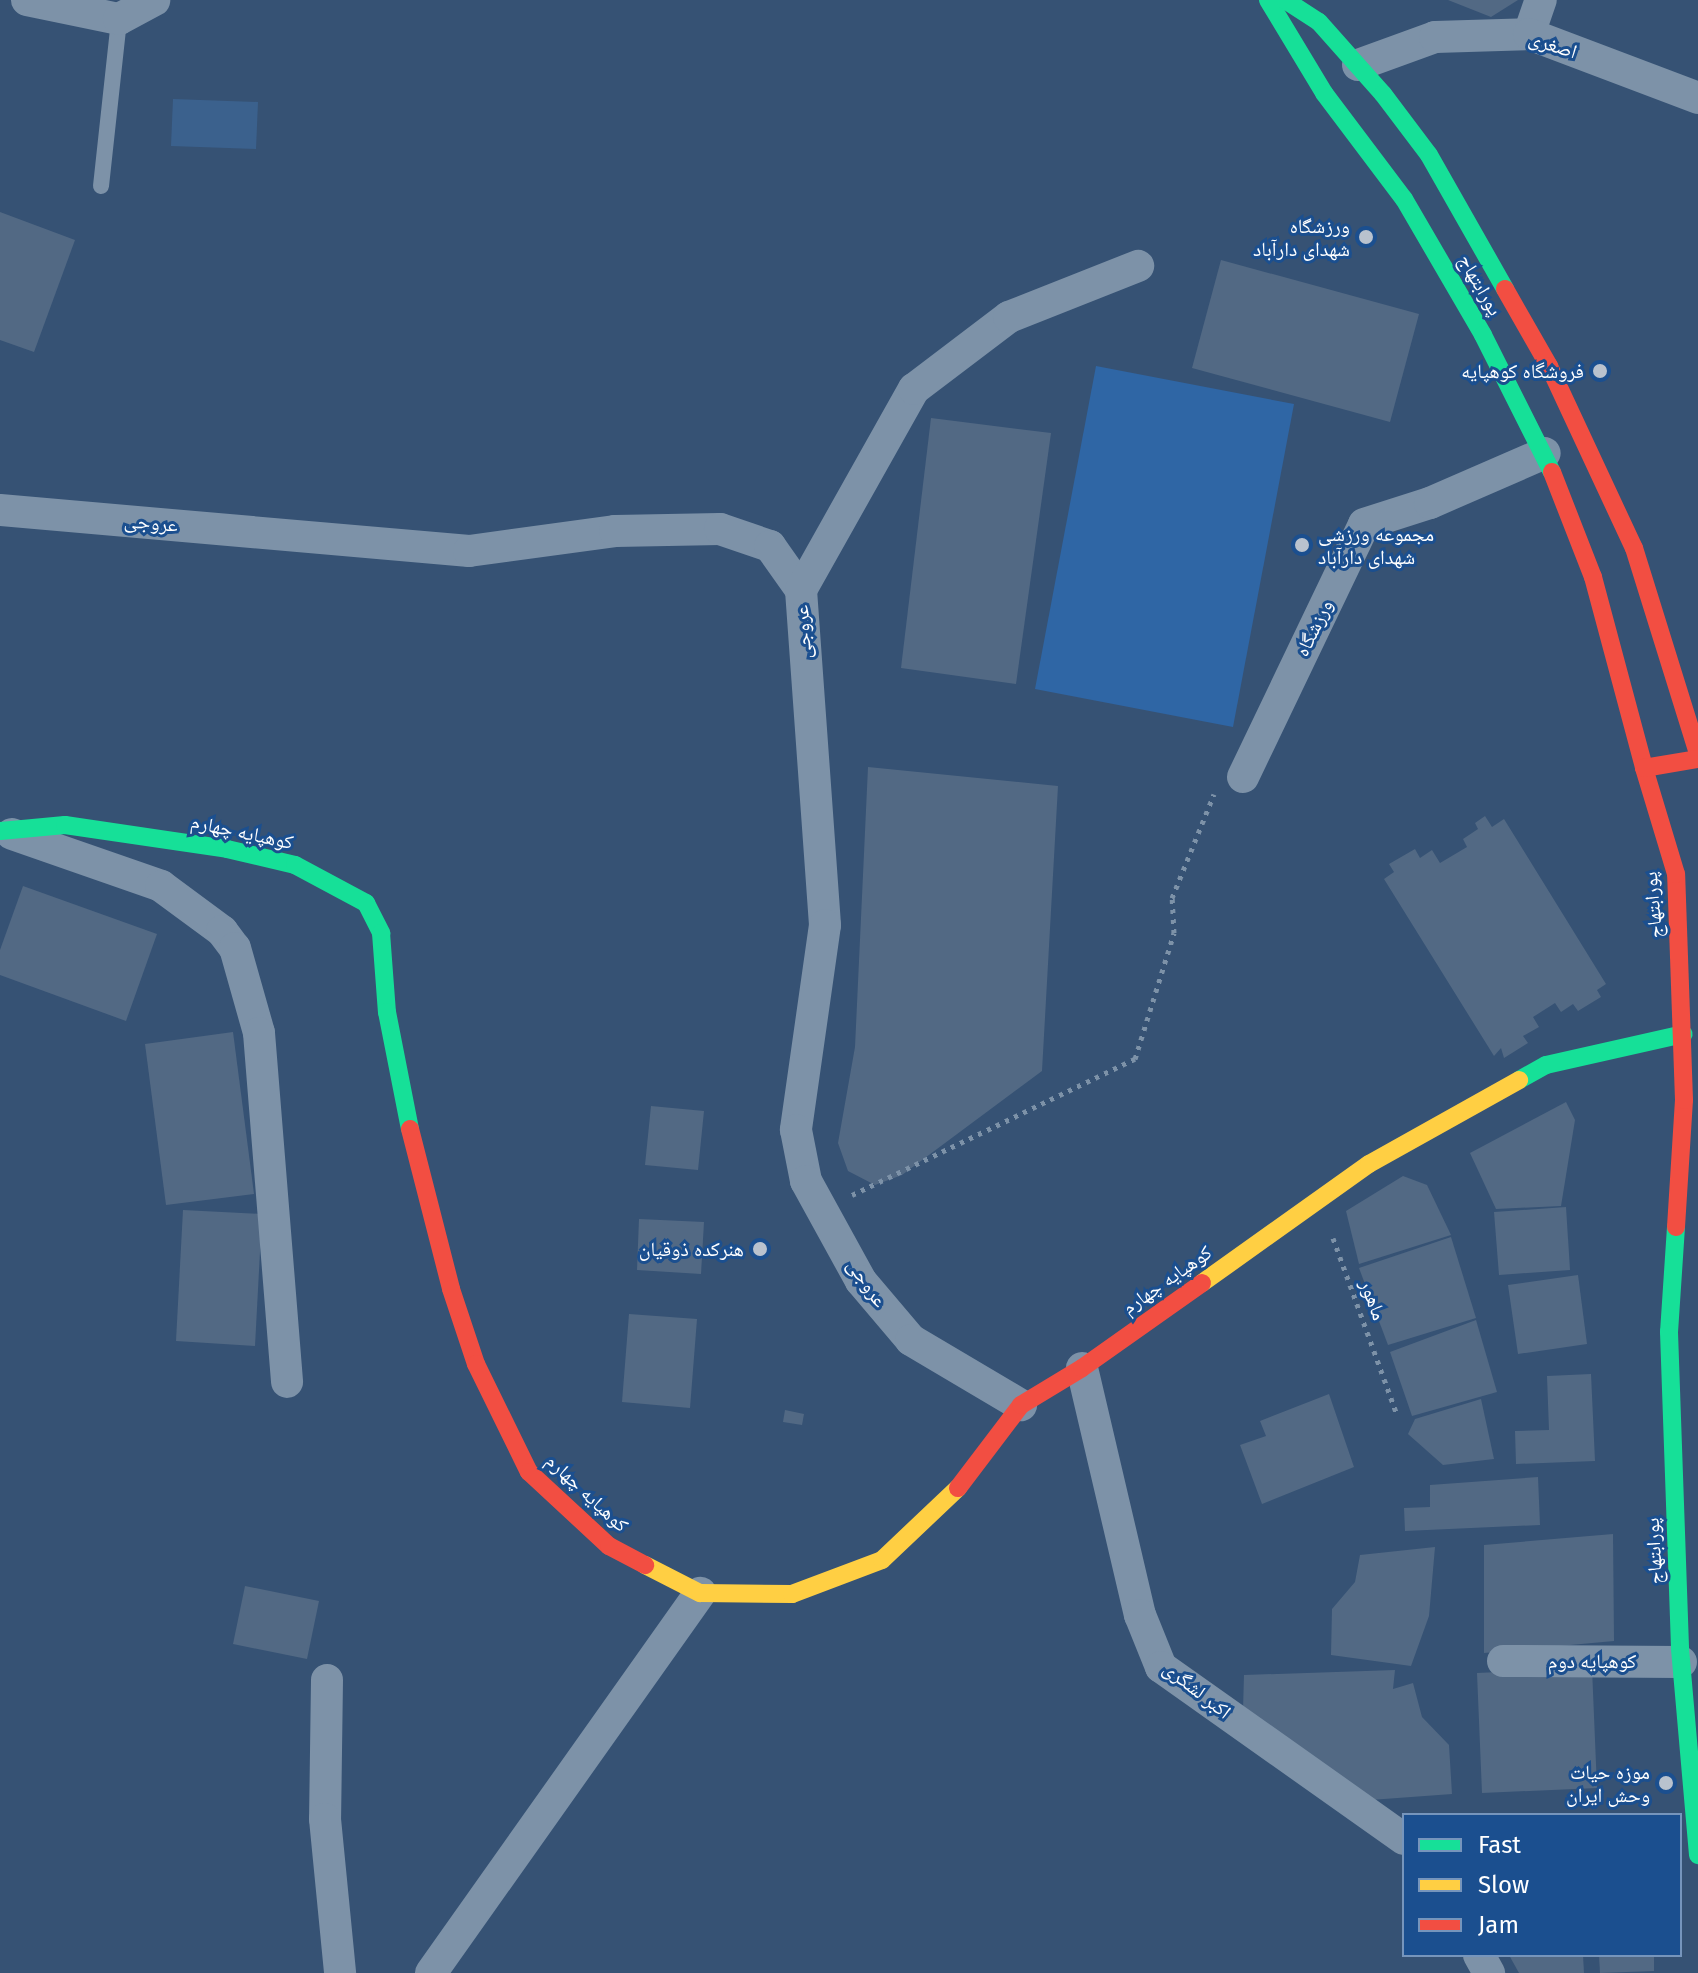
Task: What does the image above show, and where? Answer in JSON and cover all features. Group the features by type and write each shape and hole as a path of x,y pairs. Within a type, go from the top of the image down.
{"main road":[{"name":"پورابتهاج","path":"1268,0 1324,93 1404,199 1483,335 1545,453 1593,577 1676,874 1684,1100 1669,1332 1681,1662 1698,1855"},
{"name":"پورابتهاج","path":"1285,0 1319,22 1358,65 1429,155 1549,366 1593,455 1650,590 1698,756"},
{"path":"1650,590 1681,636"},
{"path":"1644,768 1698,756"},
{"name":"کوهپایه چهارم","path":"1,831 65,825 227,849 295,865 366,903 381,933 387,1012 413,1147 451,1289 476,1364 529,1472 609,1546 700,1593 792,1594 882,1560 959,1487 1021,1405 1082,1368 1369,1164 1546,1065 1684,1034"},
{"path":"1684,1100 1698,1074"}],"street":[{"path":"27,0 122,10 154,0"},
{"path":"1529,34 1541,0"},
{"name":"اصغری","path":"1358,65 1435,37 1529,34 1698,98"},
{"path":"801,590 914,389 1009,317 1138,266"},
{"name":"ورزشگاه","path":"1243,777 1364,524 1430,503 1545,453"},
{"name":"عروجی","path":"0,510 469,551 615,531 720,529 770,546 801,590 825,925 796,1130 806,1181 861,1281 911,1340 1021,1405"},
{"path":"1,831 161,886 222,931 235,948 259,1033 287,1382"},
{"name":"اکبر لشگری","path":"1082,1368 1140,1615 1161,1667 1402,1838"},
{"path":"431,1973 700,1593"},
{"name":"کوهپایه دوم","path":"1503,1661 1681,1662"},
{"path":"327,1680 325,1819 340,1973"}],"lane":[{"path":"101,186 122,10"}],"path":[{"path":"822,1210 1135,1059 1174,933 1172,898 1216,789 1243,777"},
{"name":"ماهور","path":"1319,1199 1396,1412"}],"shaded area":[{"path":"173,99 258,102 256,149 171,146"},
{"path":"1096,366 1294,404 1233,727 1035,689"}],"building":[{"path":"1448,0 1518,0 1491,17"},
{"path":"0,212 75,240 34,352 0,340"},
{"path":"1221,260 1419,314 1390,422 1192,368"},
{"path":"931,418 1051,433 1016,684 901,668"},
{"path":"868,767 1058,786 1042,1071 902,1175 875,1185 848,1171 838,1143 855,1047"},
{"path":"1485,816 1492,827 1504,819 1606,984 1597,990 1601,997 1578,1011 1573,1004 1561,1012 1555,1003 1533,1017 1539,1027 1523,1036 1528,1043 1504,1058 1501,1048 1494,1056 1384,879 1394,872 1389,864 1415,849 1420,858 1432,850 1440,863 1467,847 1463,839 1478,829 1475,823"},
{"path":"23,886 157,934 126,1021 0,975 0,950"},
{"path":"233,1032 254,1194 166,1205 145,1044"},
{"path":"1566,1102 1575,1120 1561,1206 1496,1209 1470,1153"},
{"path":"651,1106 704,1111 698,1170 645,1165"},
{"path":"1403,1176 1427,1185 1451,1235 1359,1264 1346,1211"},
{"path":"1566,1207 1570,1270 1499,1275 1494,1212"},
{"path":"183,1210 262,1214 255,1346 176,1341"},
{"path":"639,1219 704,1222 701,1274 637,1270"},
{"path":"1451,1237 1476,1318 1388,1345 1359,1268"},
{"path":"1578,1275 1587,1344 1518,1354 1508,1285"},
{"path":"629,1314 697,1319 690,1408 622,1402"},
{"path":"1476,1320 1497,1392 1412,1416 1390,1352"},
{"path":"1591,1374 1595,1461 1516,1464 1515,1431 1549,1430 1547,1376"},
{"path":"1329,1394 1354,1467 1262,1504 1240,1445 1266,1436 1260,1421"},
{"path":"1481,1399 1494,1459 1443,1465 1408,1434 1415,1419"},
{"path":"785,1410 804,1414 802,1425 783,1422"},
{"path":"1538,1477 1540,1525 1405,1531 1404,1508 1430,1507 1430,1485"},
{"path":"1613,1534 1614,1641 1484,1653 1484,1545"},
{"path":"1435,1547 1429,1616 1411,1666 1331,1655 1332,1609 1355,1582 1360,1555"},
{"path":"245,1586 319,1601 307,1659 233,1644"},
{"path":"1592,1668 1597,1788 1482,1793 1477,1673"},
{"path":"1395,1670 1393,1689 1413,1683 1422,1717 1449,1745 1452,1794 1370,1800 1243,1710 1244,1675"},
{"path":"1510,1957 1583,1957 1584,1973 1519,1973"},
{"path":"1599,1957 1654,1957 1654,1971 1600,1973"}],"traffic: fast":[{"path":"1268,0 1324,93 1404,199 1483,335 1552,472"},
{"path":"1285,0 1319,22 1383,94 1429,155 1505,289"},
{"path":"0,831 65,825 227,849 295,865 366,903 381,933 387,1012 410,1129"},
{"path":"1519,1080 1546,1065 1684,1034"},
{"path":"1676,1227 1669,1332 1680,1649 1698,1855"}],"traffic: slow":[{"path":"1202,1283 1369,1164 1519,1080"},
{"path":"645,1565 700,1593 792,1594 882,1560 958,1488"}],"traffic: jam":[{"path":"1505,289 1549,366 1634,548 1698,753"},
{"path":"1552,472 1593,577 1644,768"},
{"path":"1676,1227 1684,1100 1676,874 1644,768 1698,759"},
{"path":"410,1129 451,1289 476,1364 529,1472 609,1546 645,1565"},
{"path":"958,1488 1021,1405 1082,1368 1202,1283"}],"place":[{"name":"ورزشگاه شهدای دارآباد","path":"1366,237"},
{"name":"فروشگاه کوهپایه","path":"1600,371"},
{"name":"مجموعه ورزشی شهدای دارآباد","path":"1302,545"},
{"name":"هنرکده ذوقیان","path":"760,1249"},
{"name":"موزه حیات وحش ایران","path":"1666,1783"}]}
